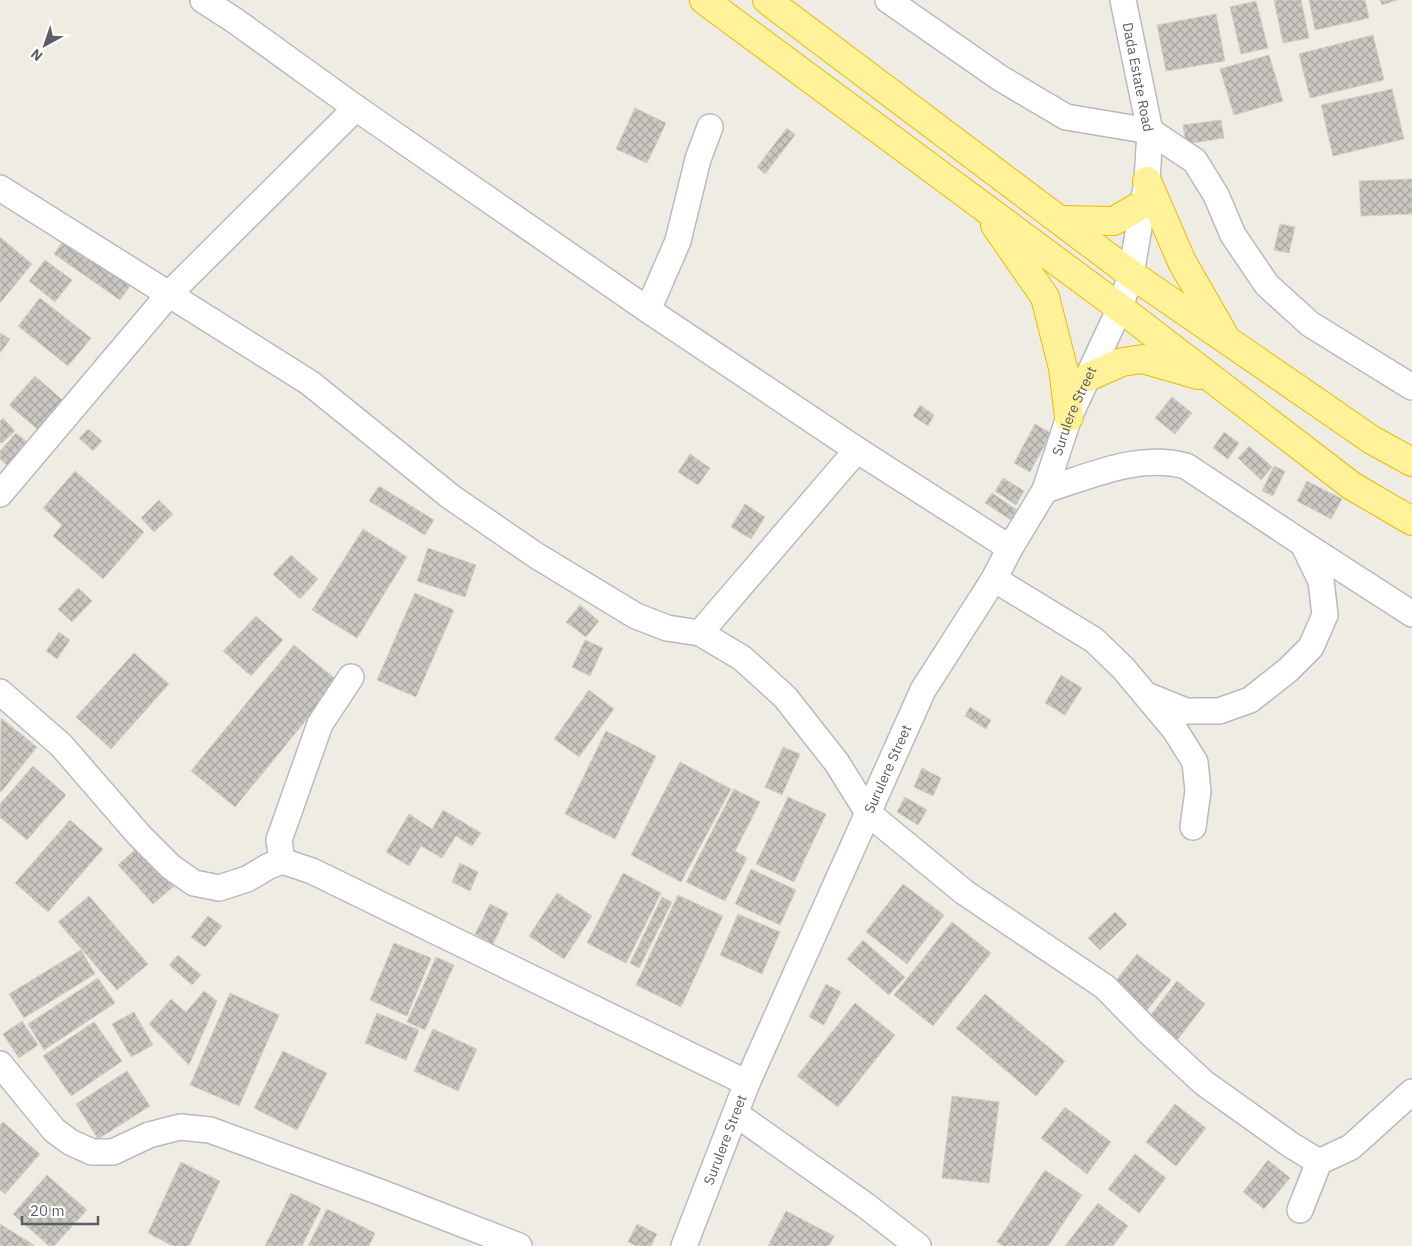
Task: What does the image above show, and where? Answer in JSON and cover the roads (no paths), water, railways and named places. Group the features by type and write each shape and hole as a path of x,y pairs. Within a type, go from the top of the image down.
{"highway":[{"path":"704,0 1120,308 1352,486 1412,521"},
{"path":"767,0 1131,274 1372,440 1412,462"},
{"path":"1060,220 1114,221 1144,192 1182,262 1228,340"},
{"path":"983,207 1045,297 1063,368 1069,417"},
{"path":"1088,377 1122,362 1143,359 1214,380"}],"street":[{"path":"203,0 648,310 857,450 1010,548"},
{"path":"888,0 1000,78 1066,117 1150,131 1194,161 1216,195 1233,235 1267,285 1310,324 1412,388"},
{"name":"Dada Estate Road","path":"1123,0 1150,131 1144,192 1131,274"},
{"path":"0,494 170,293 356,108"},
{"path":"648,310 678,241 698,160 710,126"},
{"path":"0,188 310,382 451,497 536,556 636,616 667,628 700,633 742,658 785,697 837,763 868,813 964,892 1104,987 1204,1083 1291,1145 1319,1162"},
{"name":"Surulere Street","path":"684,1246 747,1084 923,690 994,580 1010,548 1046,490 1069,417 1120,308 1131,274"},
{"path":"700,633 857,450"},
{"path":"1046,490 1124,465 1170,462 1186,466 1412,614"},
{"path":"1146,695 1186,711 1219,711 1250,700 1288,670 1310,648 1325,616 1321,580 1302,543"},
{"path":"994,580 1094,640 1122,668 1175,730 1195,762 1198,791 1193,827"},
{"path":"282,862 279,840 320,724 352,677"},
{"path":"0,692 61,745 139,835 172,867 194,884 219,888 247,879 269,866 282,862 312,872 747,1084"},
{"path":"0,1064 54,1130 70,1142 92,1152 113,1152 149,1135 180,1127 210,1130 377,1190 520,1246"},
{"path":"1300,1210 1319,1162 1351,1147 1412,1092"},
{"path":"736,1114 865,1205 918,1246"}]}
